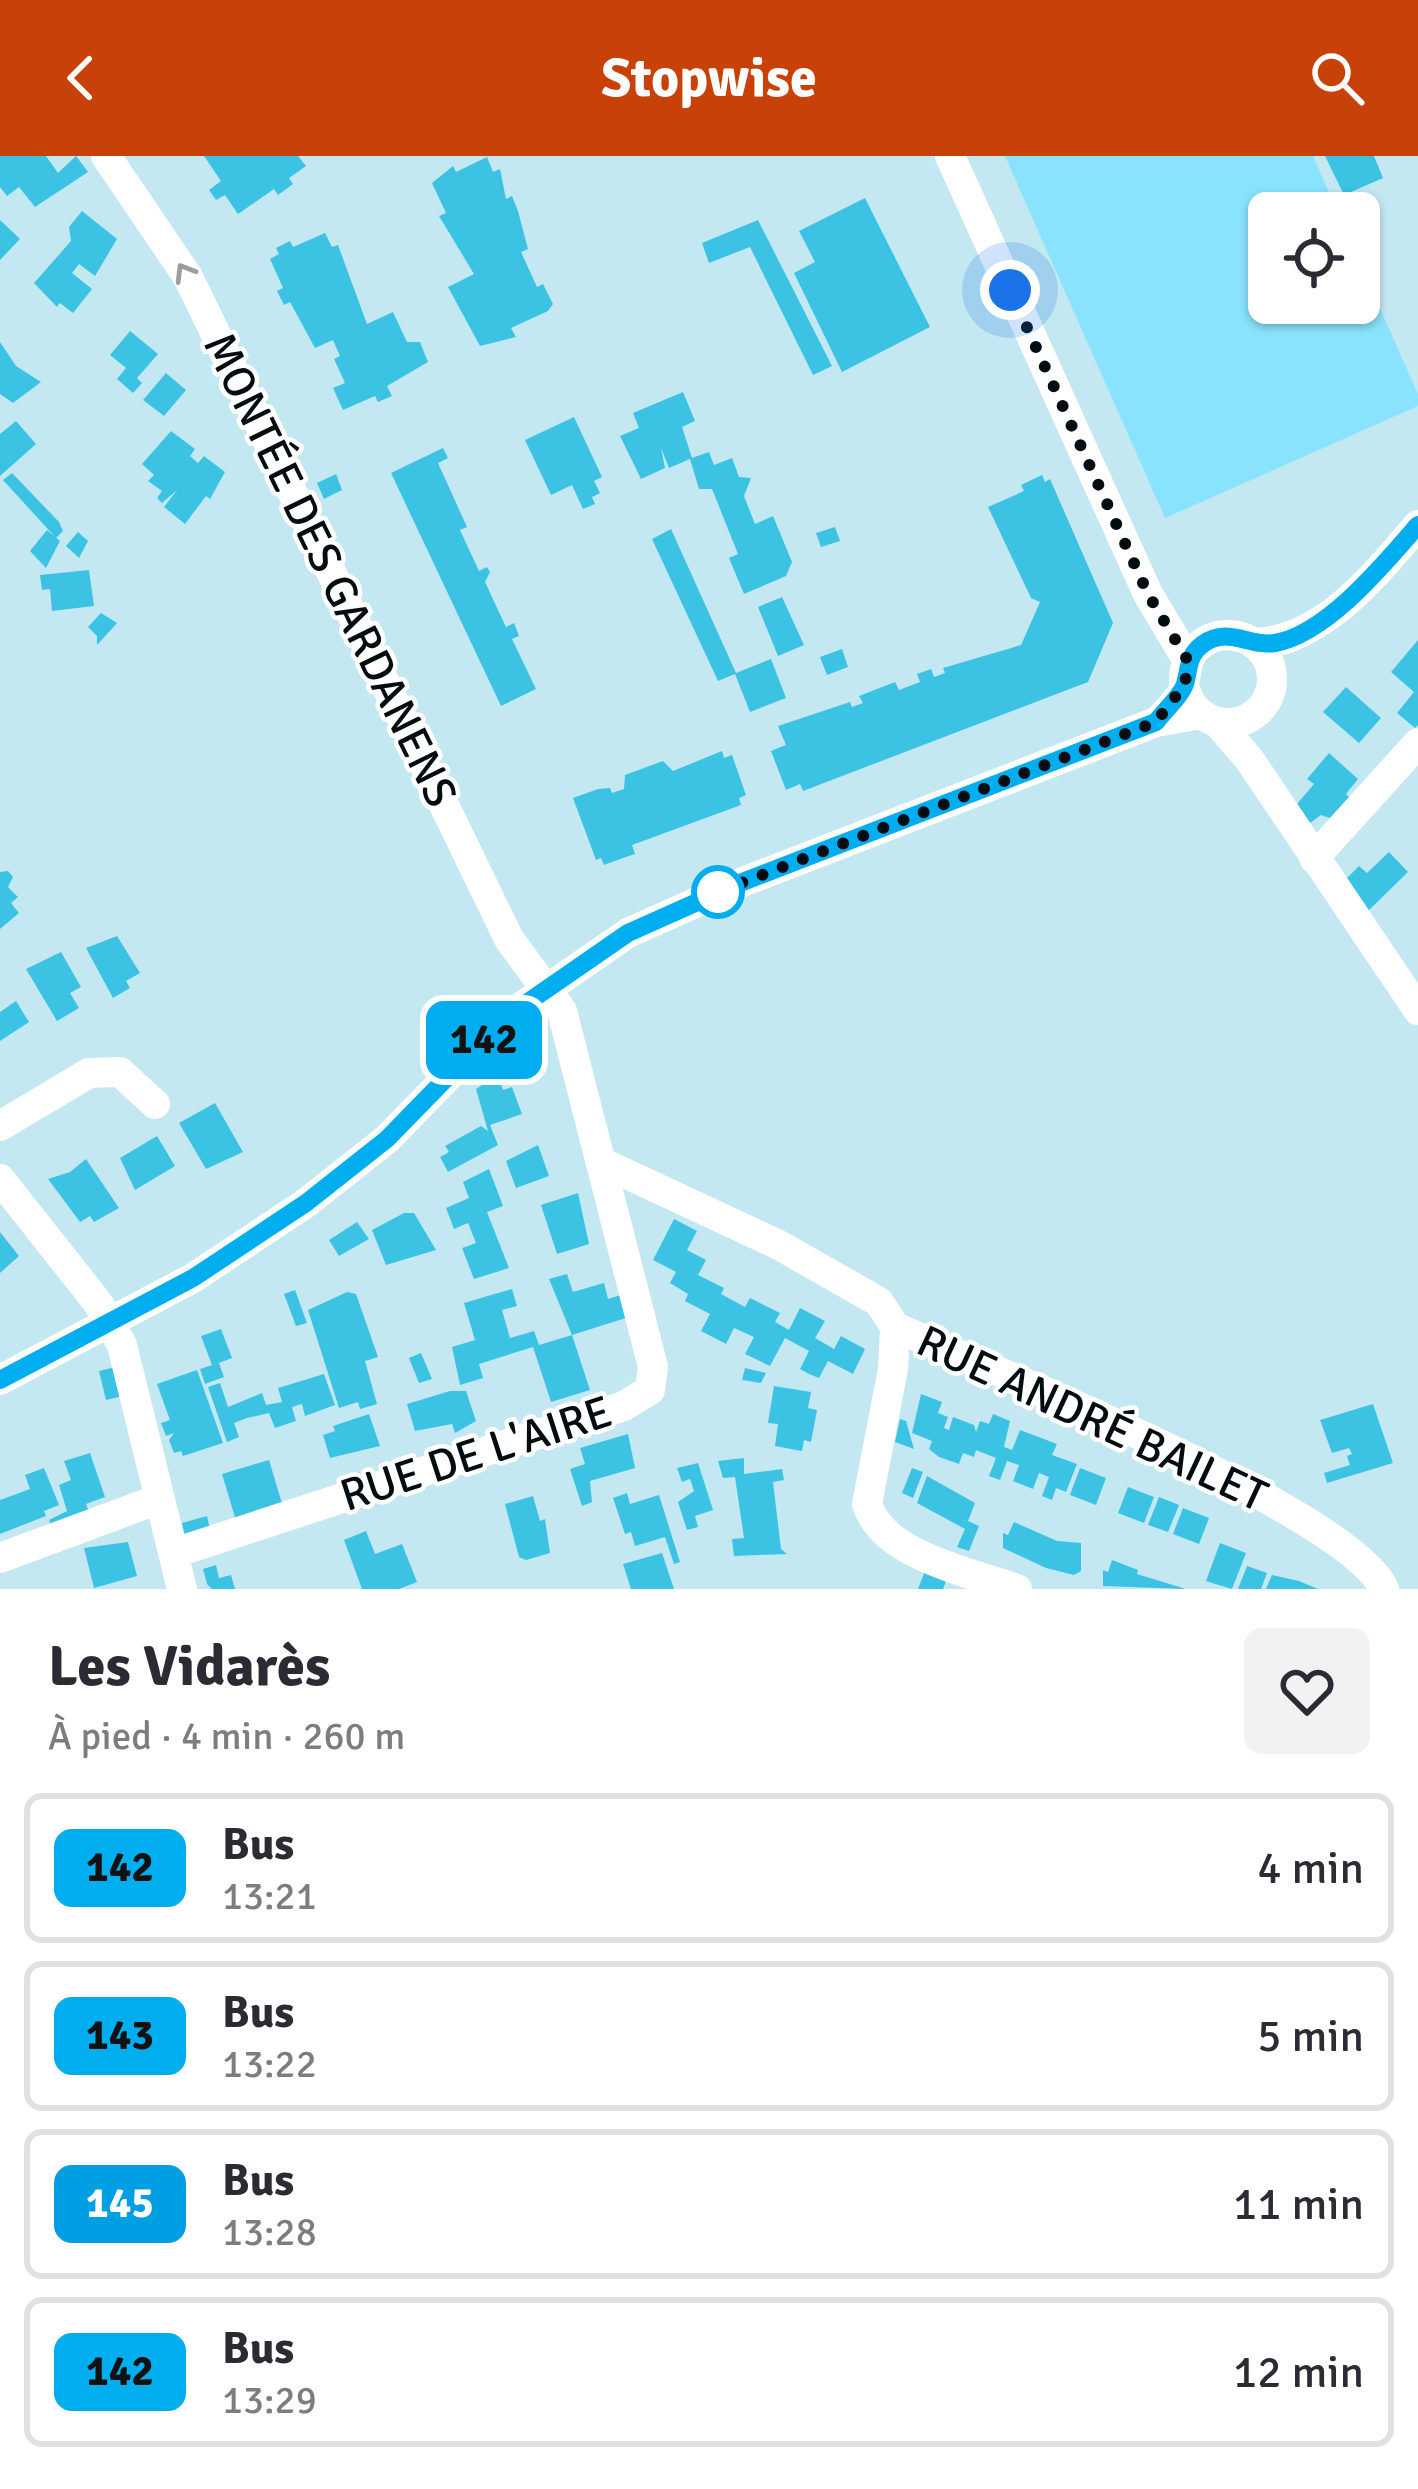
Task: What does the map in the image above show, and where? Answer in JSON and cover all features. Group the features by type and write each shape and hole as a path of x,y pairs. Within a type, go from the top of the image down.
{"street":[{"name":"MONTÉE DES GARDANENS","path":"106,156 188,277 508,939 546,988"},
{"path":"950,156 1209,718 1249,759 1418,1010"},
{"path":"1156,722 1210,639 1240,636 1253,643 1274,643 1310,626 1376,574 1418,525"},
{"path":"1272,678 1389,586 1418,550"},
{"path":"1249,759 1250,718 1270,694 1272,678 1253,643"},
{"path":"0,1381 193,1278 306,1203 387,1139 505,1018 661,916 1156,722 1250,718"},
{"path":"1314,858 1418,743"},
{"name":"RUE DE L'AIRE","path":"174,1553 624,1406 650,1390 653,1366 562,1011 546,988"},
{"path":"0,1126 89,1073 120,1072 155,1104"},
{"name":"RUE ANDRÉ BAILET","path":"601,1162 800,1256 879,1302 895,1327 1253,1491 1353,1550 1384,1589"},
{"path":"0,1179 122,1345 182,1589"},
{"path":"895,1327 893,1369 867,1504 873,1522 932,1558 1017,1589"},
{"path":"0,1558 159,1499"}],"shaded area":[{"path":"1005,156 1313,156 1329,192 1248,192 1248,324 1380,324 1380,308 1418,394 1418,406 1165,518"}],"building":[{"path":"0,156 46,156 58,173 76,156 88,172 35,207 19,187 7,196 0,187"},
{"path":"204,156 298,156 306,166 289,178 293,184 278,195 274,189 238,214 225,195 216,200 209,190 221,181"},
{"path":"1325,156 1374,156 1383,178 1343,192"},
{"path":"487,157 493,172 500,169 506,199 512,196 518,211 528,249 521,252 537,287 543,284 553,304 511,328 516,337 480,346 448,287 474,274 439,216 446,213 432,183 453,166 456,172"},
{"path":"865,198 930,327 842,372 794,273 815,262 799,231"},
{"path":"82,211 117,239 95,276 79,264 72,273 92,289 73,313 60,303 57,307 34,283 71,241 69,227"},
{"path":"0,220 20,239 0,260"},
{"path":"758,220 832,366 813,375 750,247 709,263 702,243"},
{"path":"325,233 332,247 338,245 367,324 393,312 407,342 420,342 428,362 387,386 392,396 378,402 375,396 343,410 333,388 345,383 334,359 340,356 333,340 315,348 290,302 284,305 277,291 283,288 270,259 279,254 276,248 290,241 293,247"},
{"path":"130,331 158,354 137,378 142,383 133,393 117,379 126,368 110,355"},
{"path":"0,342 16,366 41,382 13,403 0,394"},
{"path":"166,373 186,390 164,416 143,400"},
{"path":"683,392 695,421 682,427 692,458 709,452 714,465 732,458 739,477 751,478 744,496 755,524 773,516 792,562 786,576 744,594 729,558 738,554 712,489 699,489 690,459 669,468 661,448 665,468 641,479 620,436 639,428 633,413"},
{"path":"574,417 602,477 594,481 600,493 592,497 595,504 583,509 572,485 551,495 525,440"},
{"path":"16,421 36,444 0,476 0,434"},
{"path":"171,431 195,449 190,456 198,463 204,456 225,472 210,499 206,496 185,524 164,507 177,490 162,503 157,498 162,491 148,481 154,475 142,464"},
{"path":"443,448 448,458 438,463 467,527 460,530 479,571 487,567 490,572 485,582 506,627 514,623 519,636 512,639 536,689 501,706 391,473"},
{"path":"12,473 59,522 63,531 56,538 3,480"},
{"path":"336,474 342,490 324,499 317,483"},
{"path":"1042,475 1045,482 1050,479 1113,623 1088,682 803,791 800,784 786,790 771,751 786,745 778,726 850,702 852,707 863,703 859,696 895,682 899,690 920,682 917,674 931,669 934,677 945,673 943,668 1021,645 1040,602 1031,598 988,507 1024,491 1021,485"},
{"path":"835,527 840,541 821,547 816,533"},
{"path":"671,529 736,673 771,659 786,698 750,712 735,674 718,681 652,539"},
{"path":"47,530 60,541 46,568 30,551"},
{"path":"78,532 88,541 79,558 66,546"},
{"path":"89,570 94,606 52,611 50,589 42,590 40,575"},
{"path":"782,597 804,645 778,656 758,607"},
{"path":"101,613 117,623 97,645 97,636 88,627"},
{"path":"1418,640 1415,728 1397,713 1414,692 1391,672"},
{"path":"842,649 848,667 827,675 820,657"},
{"path":"1346,687 1381,718 1359,743 1323,712"},
{"path":"722,751 724,758 732,755 746,795 739,798 741,805 632,845 635,854 604,865 601,858 596,860 573,798 598,789 610,788 612,793 624,789 625,775 663,761 673,771"},
{"path":"1329,753 1358,779 1346,794 1351,799 1333,819 1321,815 1310,823 1297,804 1314,784 1307,779"},
{"path":"1389,852 1408,872 1368,911 1345,880 1359,866 1367,873"},
{"path":"8,871 13,877 8,887 18,897 11,903 19,913 0,929 0,872"},
{"path":"117,936 140,973 126,981 130,988 113,998 86,948"},
{"path":"61,952 81,987 70,993 79,1008 57,1021 26,969"},
{"path":"16,1001 29,1022 0,1041 0,1012"},
{"path":"498,1075 503,1090 512,1087 522,1114 490,1125 498,1145 448,1172 440,1157 449,1152 445,1146 481,1126 488,1131 476,1089"},
{"path":"215,1103 243,1152 206,1169 179,1123"},
{"path":"157,1136 175,1166 135,1190 120,1158"},
{"path":"538,1145 549,1176 516,1188 506,1161"},
{"path":"86,1159 119,1208 94,1222 90,1216 80,1222 48,1179 70,1172"},
{"path":"489,1169 503,1206 487,1212 509,1268 474,1279 462,1248 476,1243 468,1223 454,1229 446,1208 469,1198 463,1182"},
{"path":"578,1193 589,1244 557,1254 541,1205"},
{"path":"404,1213 414,1213 436,1250 386,1265 372,1230"},
{"path":"674,1219 697,1231 687,1250 706,1260 698,1275 724,1288 721,1294 745,1307 750,1298 780,1313 775,1322 789,1330 800,1308 825,1321 815,1338 834,1349 841,1336 865,1349 853,1374 828,1361 819,1378 809,1374 800,1369 809,1351 785,1338 770,1366 745,1354 754,1337 734,1328 726,1344 701,1331 710,1314 685,1301 688,1294 670,1283 676,1272 653,1260"},
{"path":"357,1222 369,1239 339,1256 329,1240"},
{"path":"0,1232 19,1256 0,1273"},
{"path":"567,1274 573,1292 604,1283 608,1299 624,1294 629,1317 572,1335 549,1279"},
{"path":"512,1289 517,1306 502,1310 510,1338 534,1331 539,1345 572,1335 590,1390 551,1402 533,1347 479,1364 483,1378 460,1385 452,1347 475,1340 464,1303"},
{"path":"295,1290 307,1323 296,1326 284,1294"},
{"path":"347,1292 356,1294 378,1357 365,1361 377,1404 360,1409 358,1402 339,1408 308,1310"},
{"path":"221,1329 232,1358 219,1363 224,1377 205,1384 200,1369 212,1365 201,1336"},
{"path":"421,1353 432,1379 419,1383 409,1358"},
{"path":"120,1366 128,1395 106,1400 99,1371"},
{"path":"745,1368 766,1373 761,1383 742,1380"},
{"path":"197,1370 223,1443 183,1456 181,1451 174,1453 169,1440 174,1433 166,1436 161,1423 170,1420 157,1384"},
{"path":"324,1374 335,1405 305,1416 302,1404 292,1407 296,1421 275,1428 269,1413 247,1418 234,1423 239,1437 227,1442 208,1387 220,1383 228,1407 262,1393 266,1405 282,1402 278,1388"},
{"path":"774,1386 811,1392 808,1408 817,1410 811,1442 804,1440 802,1451 775,1446 778,1424 768,1423"},
{"path":"466,1391 476,1421 455,1433 452,1424 415,1431 407,1404"},
{"path":"921,1394 942,1402 938,1413 948,1417 944,1428 949,1430 953,1417 974,1425 976,1432 980,1421 989,1424 993,1414 1010,1421 1004,1447 1012,1450 1020,1430 1057,1444 1052,1455 1077,1464 1066,1492 1056,1488 1052,1500 1042,1496 1049,1477 1039,1473 1033,1489 1013,1481 1019,1465 1007,1461 1000,1480 989,1476 996,1458 976,1450 974,1457 963,1453 959,1464 939,1457 929,1449 932,1441 912,1433"},
{"path":"1373,1404 1393,1463 1327,1483 1324,1473 1350,1465 1347,1456 1352,1454 1349,1448 1332,1453 1320,1420"},
{"path":"369,1414 380,1446 330,1458 323,1435 335,1431 333,1426"},
{"path":"900,1419 906,1421 914,1449 895,1442"},
{"path":"628,1434 635,1468 590,1481 592,1502 582,1506 570,1469 585,1464 580,1448"},
{"path":"90,1453 105,1497 86,1504 92,1519 53,1529 49,1520 67,1511 59,1485 71,1480 64,1461"},
{"path":"744,1458 744,1474 782,1469 784,1480 773,1482 781,1549 787,1554 734,1556 732,1539 744,1538 735,1477 723,1478 718,1461"},
{"path":"269,1460 284,1510 237,1524 222,1474"},
{"path":"698,1463 713,1510 695,1516 698,1527 687,1530 678,1502 694,1491 690,1479 682,1482 677,1468"},
{"path":"44,1468 59,1505 44,1511 46,1516 0,1534 0,1500 30,1489 25,1475"},
{"path":"912,1468 923,1472 913,1498 902,1493"},
{"path":"1080,1468 1106,1478 1096,1505 1070,1495"},
{"path":"927,1476 975,1503 968,1521 979,1526 969,1551 957,1547 965,1529 917,1503"},
{"path":"1128,1487 1154,1497 1144,1523 1118,1513"},
{"path":"627,1493 630,1504 659,1495 680,1562 674,1564 665,1537 635,1546 631,1532 625,1534 613,1498"},
{"path":"533,1496 540,1521 545,1519 550,1553 526,1560 519,1557 505,1504"},
{"path":"1159,1497 1179,1505 1168,1532 1148,1525"},
{"path":"1183,1508 1209,1518 1199,1544 1173,1534"},
{"path":"207,1516 211,1534 186,1541 182,1523"},
{"path":"1014,1522 1057,1541 1081,1543 1081,1571 1074,1575 1046,1568 1003,1548 1003,1533 1008,1535"},
{"path":"366,1531 375,1554 402,1544 417,1582 399,1589 362,1589 344,1540"},
{"path":"128,1542 137,1576 94,1588 84,1548"},
{"path":"1220,1543 1246,1553 1232,1589 1206,1581"},
{"path":"662,1553 674,1589 631,1589 623,1564"},
{"path":"1112,1560 1138,1570 1137,1574 1186,1589 1103,1586 1103,1570 1108,1572"},
{"path":"216,1565 219,1578 231,1575 235,1589 212,1589 207,1584 203,1569"},
{"path":"1247,1566 1267,1573 1261,1589 1238,1589"},
{"path":"926,1568 948,1576 943,1589 918,1589"},
{"path":"1272,1575 1299,1581 1318,1589 1266,1589"}],"bus line":[{"name":"142","path":"0,1380 193,1278 306,1203 387,1139 505,1018 628,933 740,883 1156,722 1185,684 1188,661 1197,648 1225,635 1253,643 1296,636 1376,574 1418,525"}],"route":[{"path":"718,892 700,899 1156,722 1185,684 1188,661 1148,594 1010,290"}]}
